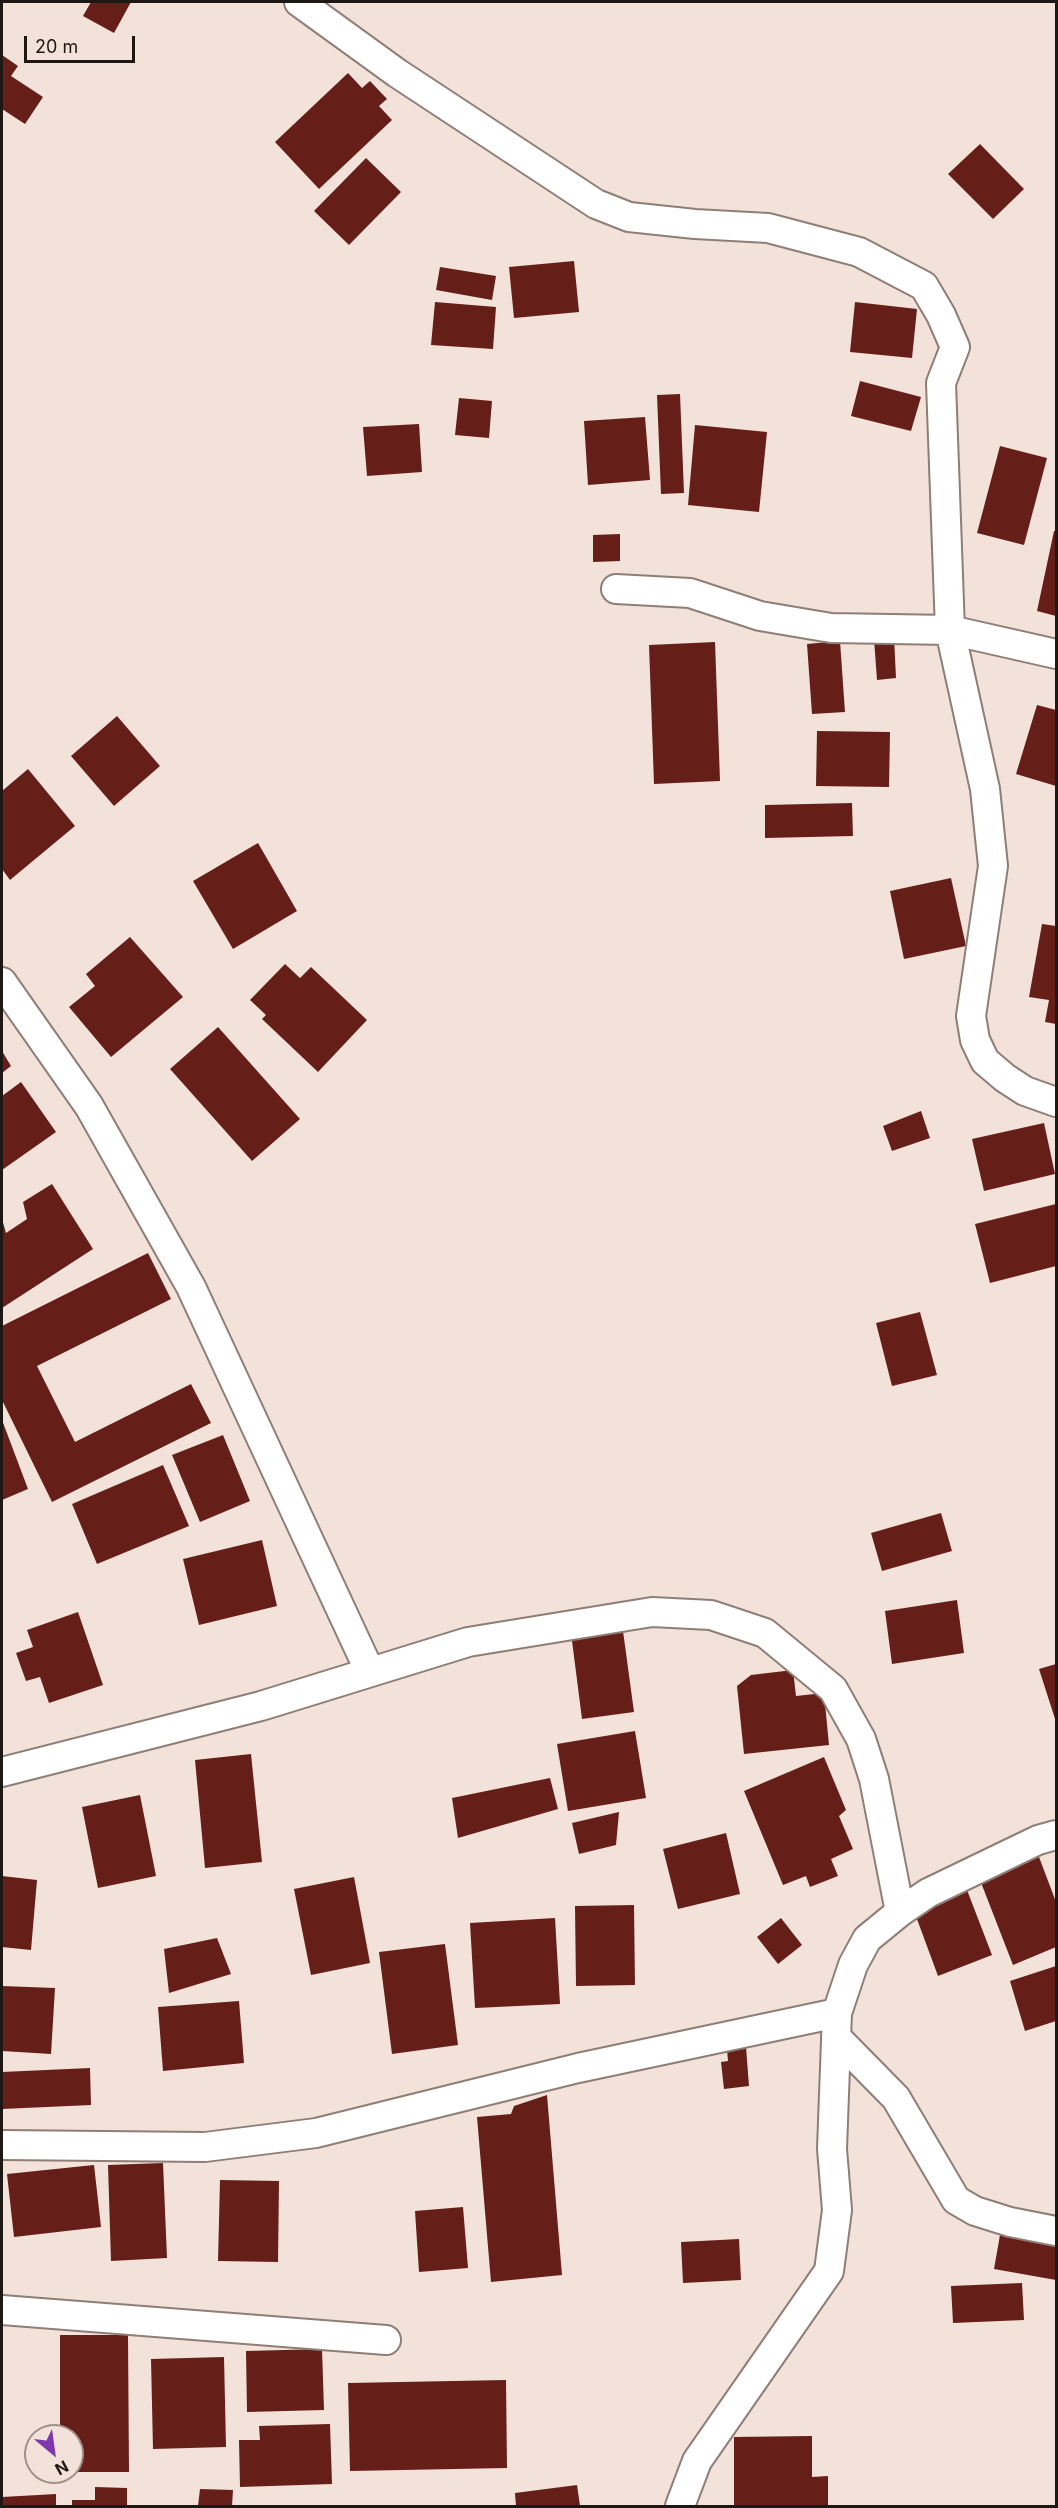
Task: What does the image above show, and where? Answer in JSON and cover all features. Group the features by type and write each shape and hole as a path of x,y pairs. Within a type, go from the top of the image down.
{"street":[{"path":"299,2 397,73 596,204 629,217 768,228 859,252 924,286 941,315 955,347 940,383 950,630 985,789 993,866 971,1016 975,1040 985,1061 1025,1091 1056,1102"},
{"path":"616,589 690,593 760,616 831,627 950,630 1056,654"},
{"path":"2,982 89,1106 191,1287 370,1672"},
{"path":"2,1772 261,1706 468,1642 652,1612 711,1616 765,1633 832,1689 861,1739 874,1779 900,1912"},
{"path":"680,2506 697,2461 829,2271 837,2210 832,2149 836,2025 853,1965 867,1939 928,1893 1038,1840 1056,1835"},
{"path":"2,2145 205,2147 316,2133 578,2068 836,2025"},
{"path":"836,2025 896,2098 956,2200 975,2211 1010,2222 1056,2231"},
{"path":"2,2310 386,2340"}],"building":[{"path":"91,2 131,2 114,33 83,16"},
{"path":"2,55 18,66 11,76 43,97 25,124 2,109"},
{"path":"348,73 362,88 370,81 387,99 379,106 392,120 319,189 275,142"},
{"path":"980,144 1024,189 993,219 948,174"},
{"path":"366,158 401,192 349,245 314,211"},
{"path":"574,261 579,312 514,318 509,267"},
{"path":"440,267 496,276 492,300 436,290"},
{"path":"435,302 496,307 493,349 431,345"},
{"path":"855,302 917,309 912,358 850,352"},
{"path":"860,381 921,397 911,431 851,416"},
{"path":"680,394 684,493 661,494 657,395"},
{"path":"459,398 492,401 489,438 455,435"},
{"path":"645,417 650,480 588,485 584,421"},
{"path":"419,424 422,472 367,476 363,427"},
{"path":"695,425 767,432 759,512 688,505"},
{"path":"1000,446 1047,458 1024,545 977,533"},
{"path":"1054,531 1056,531 1056,616 1037,611"},
{"path":"620,534 620,561 593,562 593,535"},
{"path":"894,637 896,678 877,680 874,639"},
{"path":"840,641 845,712 812,714 807,644"},
{"path":"715,642 720,781 654,784 649,645"},
{"path":"1037,705 1056,710 1056,786 1016,774"},
{"path":"117,716 160,766 114,806 71,756"},
{"path":"817,731 890,732 889,787 816,786"},
{"path":"28,769 75,826 10,880 2,869 2,791"},
{"path":"852,803 853,836 765,838 765,805"},
{"path":"258,843 297,911 233,949 193,881"},
{"path":"951,878 966,946 904,959 890,891"},
{"path":"1042,924 1056,926 1056,1024 1045,1022 1049,1000 1029,997"},
{"path":"130,937 183,997 111,1057 69,1007 95,986 86,974"},
{"path":"285,964 300,978 311,967 367,1020 318,1072 262,1019 266,1015 250,1000"},
{"path":"218,1027 300,1119 252,1161 170,1069"},
{"path":"2,1051 11,1066 2,1073"},
{"path":"21,1082 56,1132 2,1170 2,1096"},
{"path":"921,1111 930,1138 892,1151 883,1126"},
{"path":"1044,1123 1055,1174 984,1191 972,1139"},
{"path":"52,1184 93,1249 2,1308 2,1219 6,1233 27,1219 23,1202"},
{"path":"1056,1204 1056,1266 990,1283 975,1224"},
{"path":"148,1253 171,1299 37,1366 75,1442 191,1384 211,1423 52,1502 2,1400 2,1326"},
{"path":"920,1312 937,1375 892,1386 876,1323"},
{"path":"2,1420 28,1489 2,1500"},
{"path":"223,1435 250,1501 200,1522 172,1455"},
{"path":"163,1465 189,1526 97,1564 72,1504"},
{"path":"941,1513 952,1551 882,1571 871,1533"},
{"path":"262,1540 277,1606 199,1625 183,1559"},
{"path":"957,1600 964,1653 892,1664 885,1611"},
{"path":"78,1612 103,1685 49,1703 40,1677 26,1681 16,1653 33,1647 27,1630"},
{"path":"623,1631 634,1712 582,1719 571,1633"},
{"path":"1056,1664 1056,1722 1039,1669"},
{"path":"793,1670 796,1696 824,1693 829,1745 744,1754 737,1686 751,1675"},
{"path":"635,1731 646,1798 568,1811 557,1744"},
{"path":"251,1754 262,1862 205,1868 195,1760"},
{"path":"824,1757 846,1810 839,1816 853,1849 831,1859 838,1876 810,1887 806,1876 783,1885 744,1791"},
{"path":"550,1778 558,1809 458,1838 452,1798"},
{"path":"140,1795 156,1876 98,1888 82,1807"},
{"path":"619,1812 616,1845 579,1854 572,1823"},
{"path":"726,1833 740,1894 678,1909 663,1849"},
{"path":"1039,1857 1056,1902 1056,1947 1013,1965 980,1880"},
{"path":"2,1876 37,1880 31,1950 2,1947"},
{"path":"354,1877 370,1963 311,1975 294,1889"},
{"path":"967,1890 992,1955 938,1976 914,1911"},
{"path":"634,1905 635,1985 576,1986 575,1906"},
{"path":"555,1918 560,2004 475,2008 470,1923"},
{"path":"781,1918 802,1945 778,1964 757,1937"},
{"path":"217,1938 231,1974 169,1993 164,1949"},
{"path":"445,1944 458,2045 392,2054 379,1952"},
{"path":"1056,1966 1056,2021 1025,2031 1010,1981"},
{"path":"2,1986 55,1988 51,2054 2,2051"},
{"path":"239,2001 244,2063 163,2071 158,2007"},
{"path":"746,2047 749,2086 724,2089 721,2062 728,2061 727,2049"},
{"path":"90,2068 91,2105 2,2109 2,2072"},
{"path":"547,2095 562,2275 491,2282 477,2117 511,2114 514,2106"},
{"path":"163,2163 167,2258 111,2261 108,2165"},
{"path":"94,2165 101,2227 14,2237 7,2174"},
{"path":"220,2180 279,2181 278,2262 218,2261"},
{"path":"463,2207 468,2268 419,2272 415,2211"},
{"path":"1000,2235 1056,2246 1056,2280 994,2269"},
{"path":"739,2239 741,2280 683,2283 681,2242"},
{"path":"1022,2283 1024,2320 953,2323 951,2286"},
{"path":"60,2335 128,2335 129,2472 84,2472 84,2424 60,2424"},
{"path":"322,2349 324,2410 247,2412 246,2351"},
{"path":"224,2357 226,2447 153,2449 151,2359"},
{"path":"506,2380 507,2468 350,2471 348,2383"},
{"path":"330,2424 332,2484 240,2487 239,2440 260,2440 259,2426"},
{"path":"812,2436 812,2477 828,2476 828,2506 734,2506 734,2437"},
{"path":"577,2485 580,2506 516,2506 515,2493"},
{"path":"95,2487 127,2488 127,2506 72,2506 72,2500 95,2500"},
{"path":"200,2489 233,2490 232,2506 198,2506"},
{"path":"56,2494 56,2506 2,2506 2,2497"}]}
